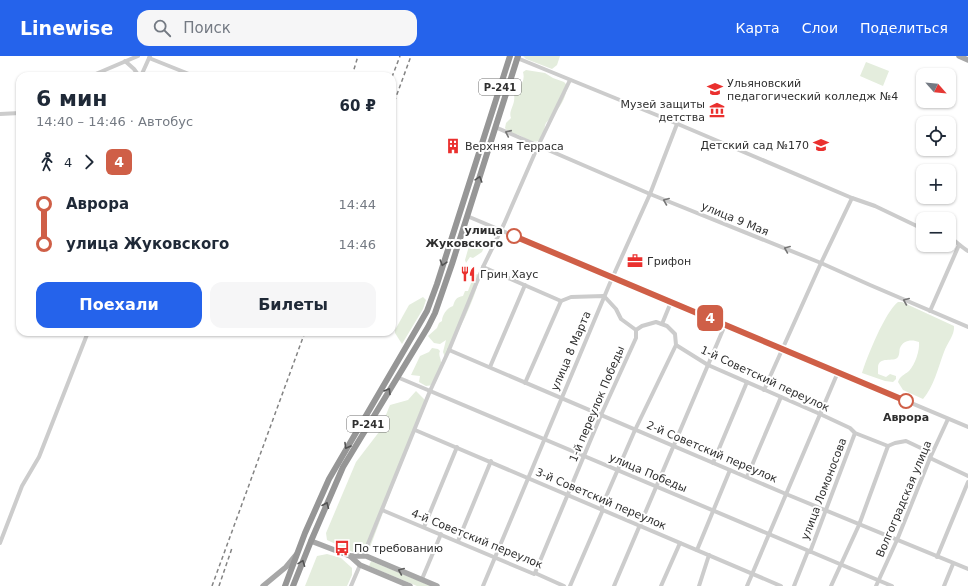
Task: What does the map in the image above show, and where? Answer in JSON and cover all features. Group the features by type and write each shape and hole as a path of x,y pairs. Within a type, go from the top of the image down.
{"highway":[{"name":"Р-241","path":"285,586 303,538 329,479 426,311 510,56"},
{"name":"Р-241","path":"293,586 343,467 432,319 444,289 517,57"},
{"path":"459,213 467,216"},
{"path":"303,538 311,541"}],"main road":[{"path":"959,56 968,60"},
{"path":"311,541 350,556 360,565 410,586"},
{"path":"263,586 286,567 298,553"},
{"path":"350,556 366,556 437,586"}],"street":[{"path":"100,72 138,56"},
{"path":"142,72 150,57 185,72"},
{"path":"517,57 852,198 875,206 916,226"},
{"path":"125,61 137,72"},
{"path":"363,556 430,391 449,350 483,267 570,80"},
{"path":"0,114 16,113"},
{"name":"улица 8 Марта","path":"483,586 612,277 650,194 677,124"},
{"name":"улица 9 Мая","path":"495,127 650,194 821,263 968,327"},
{"path":"764,390 852,198"},
{"path":"467,216 968,427"},
{"path":"956,242 968,251"},
{"path":"930,311 959,245"},
{"path":"483,267 561,301"},
{"path":"490,368 525,285"},
{"path":"526,383 561,301 571,297 604,296 616,309 621,319 636,330 642,326 656,322 667,326 675,334 676,344 635,430 602,506 570,586"},
{"path":"662,324 671,302"},
{"path":"614,586 726,325"},
{"name":"1-й переулок Победы","path":"535,573 601,415 636,338 636,330"},
{"path":"0,543 22,486 39,457 86,336"},
{"name":"1-й Советский переулок","path":"676,344 708,365 820,414 850,428 855,433 888,446"},
{"name":"2-й Советский переулок","path":"449,350 712,463 968,569"},
{"path":"747,586 838,372"},
{"name":"улица Победы","path":"397,377 545,438 892,586"},
{"path":"712,463 748,382"},
{"path":"747,477 781,397"},
{"name":"Волгоградская улица","path":"876,586 948,419"},
{"name":"3-й Советский переулок","path":"415,430 781,586"},
{"name":"улица Ломоносова","path":"794,586 826,511 855,433"},
{"path":"831,586 860,524 888,446 906,441 925,450 930,458 968,476"},
{"path":"424,527 457,447"},
{"path":"458,541 491,462"},
{"path":"697,550 730,470"},
{"path":"936,557 968,482"},
{"name":"4-й Советский переулок","path":"382,510 564,586"},
{"path":"422,580 441,534"},
{"path":"661,586 680,543"},
{"path":"699,586 709,556"},
{"path":"944,586 953,564"},
{"path":"351,586 360,565"}],"green space":[{"path":"523,56 560,56 557,65 552,69 526,59"},
{"path":"866,62 889,71 883,86 860,76"},
{"path":"526,70 545,73 567,85 562,103 546,123 543,138 536,141 509,133 505,128 506,123 511,118 510,113 514,101 514,95 523,82 523,72"},
{"path":"487,240 482,252 473,258 470,257 466,263 465,260 469,246 470,247 472,243"},
{"path":"478,274 476,290 472,302 445,357 443,352 446,340 440,344 434,343 428,336 437,328 439,323 442,321 445,312 453,306 456,299 463,296 465,291 468,291 474,275"},
{"path":"423,297 426,300 423,309 402,344 396,335 396,328 409,305"},
{"path":"898,302 902,302 954,326 953,333 945,349 933,383 923,399 903,390 898,382 913,365 918,353 919,342 911,340 903,343 896,359 883,360 879,364 878,374 886,377 890,374 896,376 896,379 893,382 885,381 862,373 882,325 893,307"},
{"path":"432,348 440,351 439,354 441,363 433,385 426,386 419,382 420,376 411,375 420,356 429,352"},
{"path":"416,391 425,400 369,550 357,554 327,540 326,533 356,462 379,432 390,405 408,400"},
{"path":"327,554 341,558 352,568 352,575 347,586 305,586 317,556"},
{"path":"371,561 431,586 417,586 369,566"}],"railway":[{"path":"353,72 358,56"},
{"path":"394,72 400,56"},
{"path":"396,97 411,56"},
{"path":"212,586 304,336"},
{"path":"219,586 232,548"}],"bus line":[{"name":"4","path":"514,236 906,401"}],"place":[{"name":"Ульяновский педагогический колледж №4","path":"715,89"},
{"name":"Музей защиты детства","path":"717,110"},
{"name":"Детский сад №170","path":"821,145"},
{"name":"Верхняя Терраса","path":"453,146"},
{"name":"улица Жуковского","path":"514,236"},
{"name":"Грифон","path":"635,261"},
{"name":"Грин Хаус","path":"468,274"},
{"name":"Аврора","path":"906,401"},
{"name":"По требованию","path":"342,548"}]}
